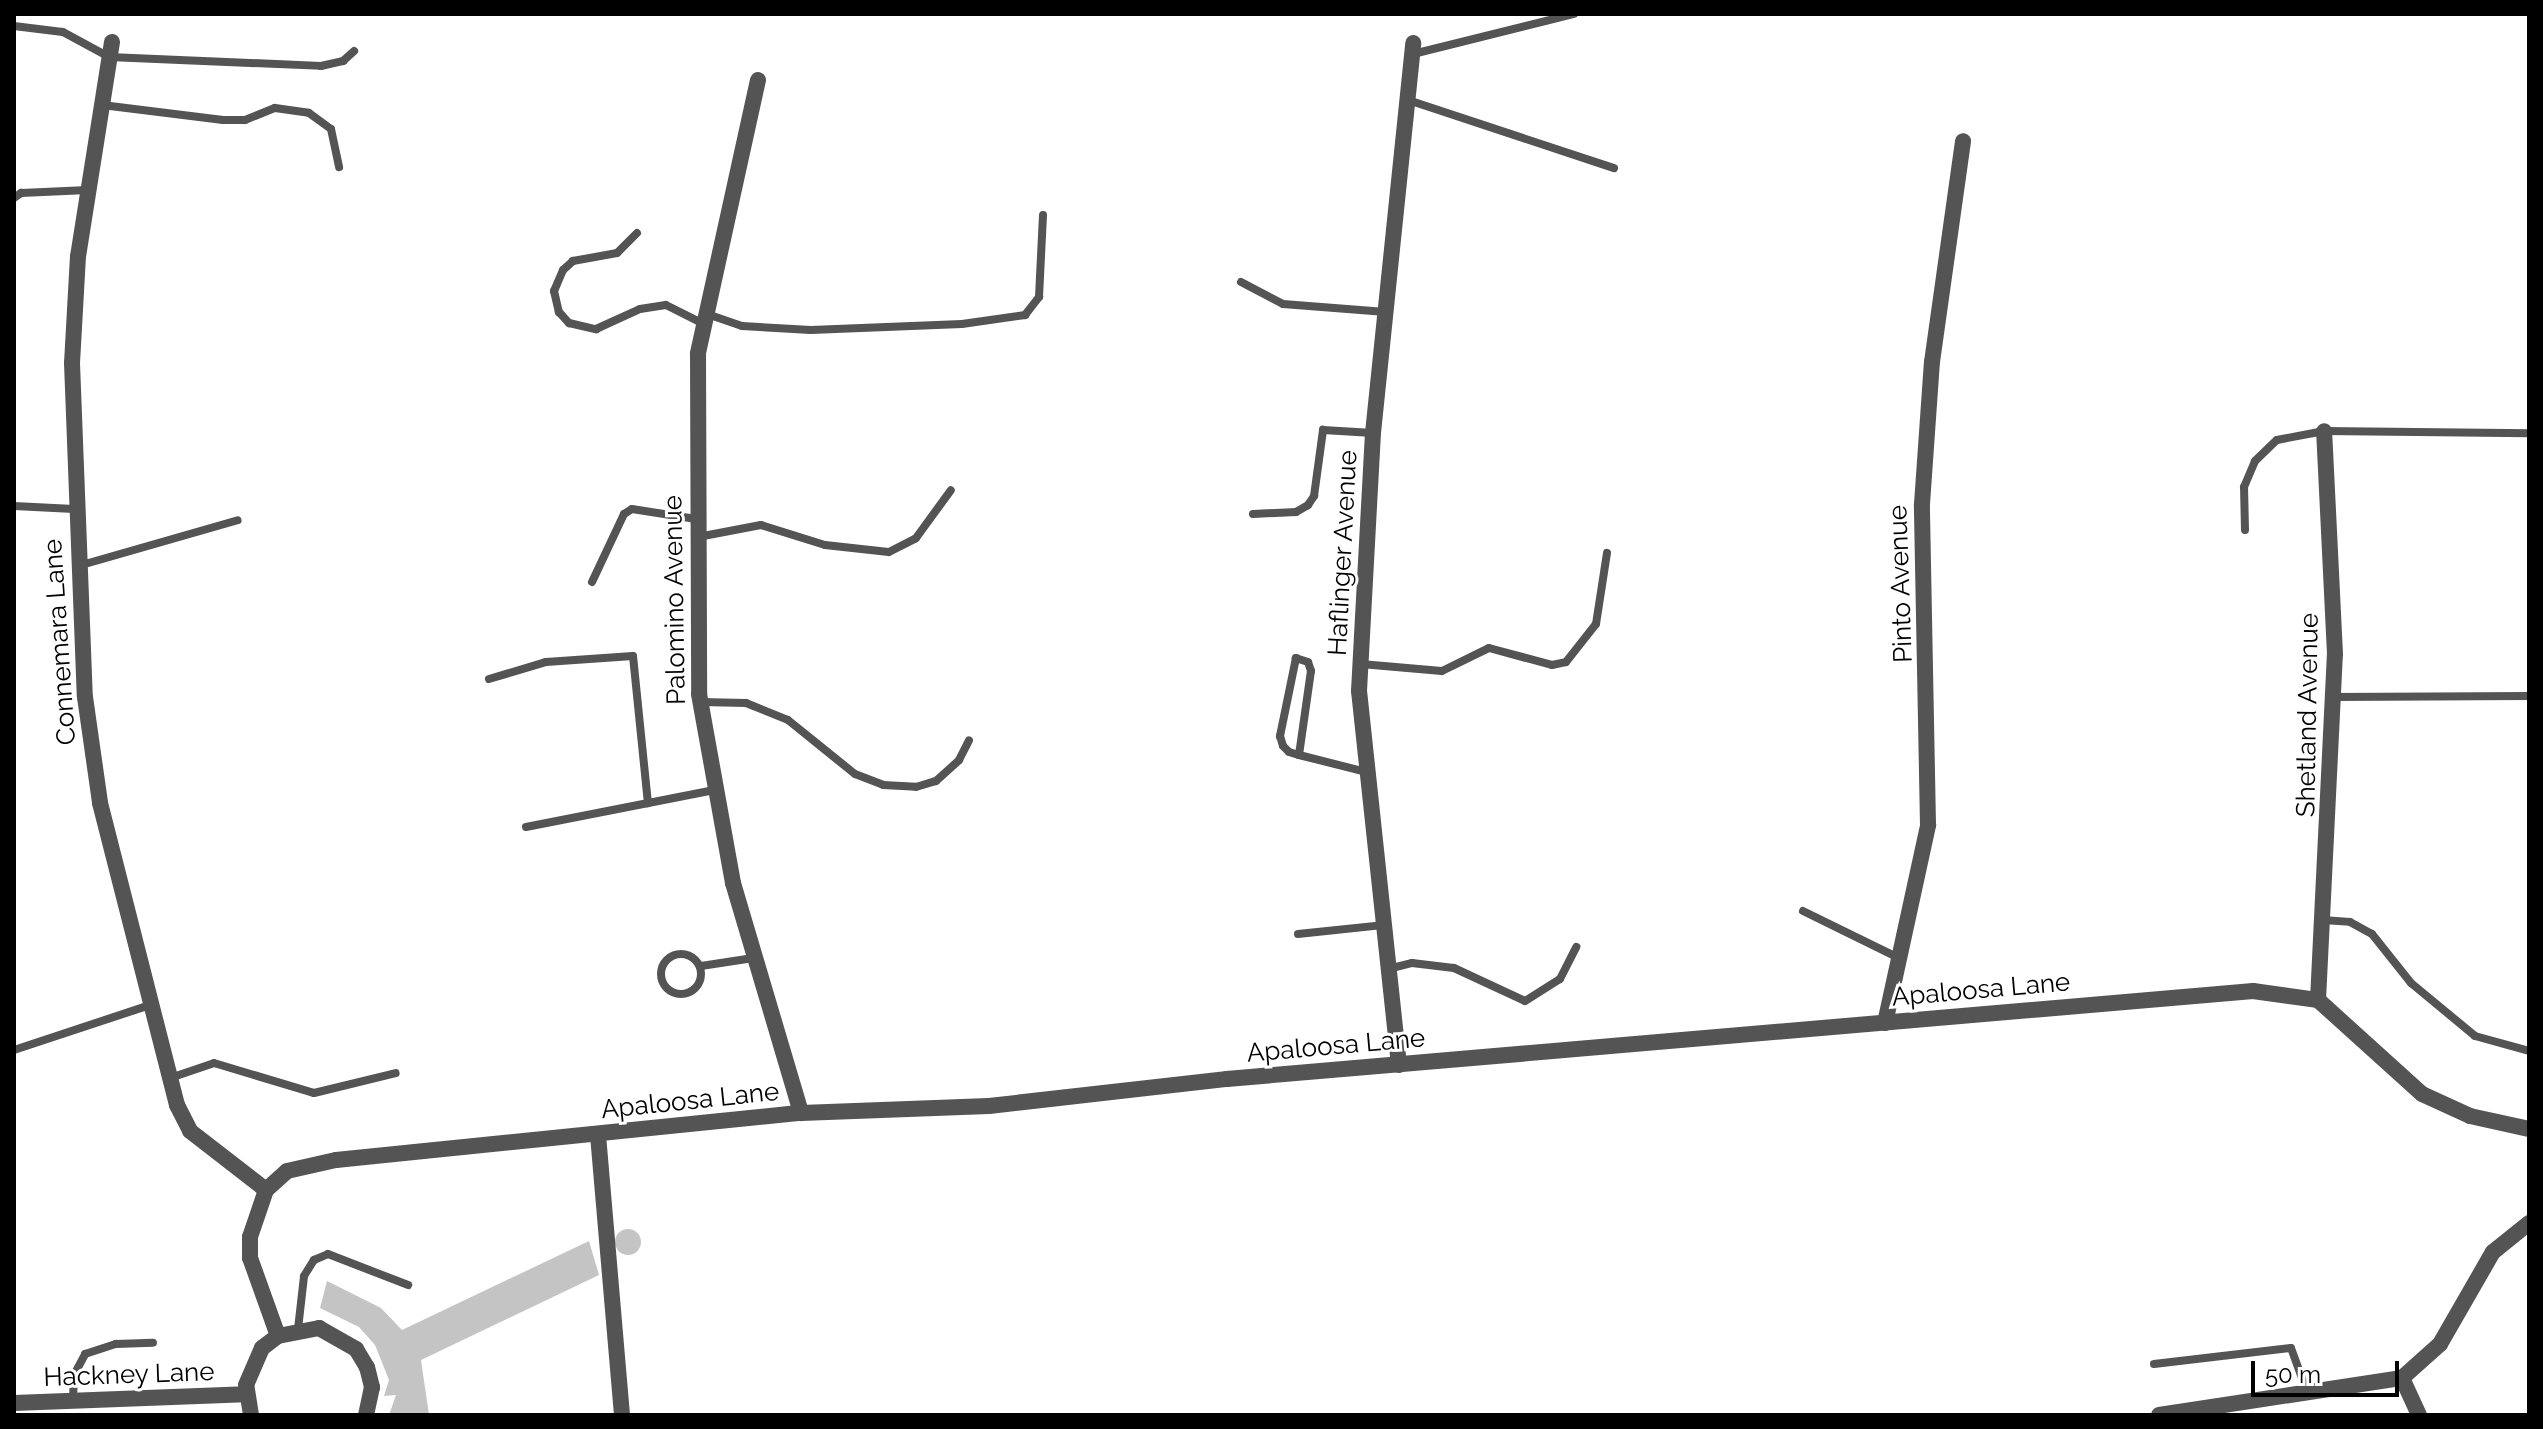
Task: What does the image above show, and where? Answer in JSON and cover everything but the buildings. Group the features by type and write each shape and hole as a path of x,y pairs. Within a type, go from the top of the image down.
{"street":[{"name":"Haflinger Avenue","path":"1399,1065 1366,772 1360,664 1373,433 1412,49"},
{"name":"Connemara Lane","path":"110,50 88,190 72,363 74,509 85,697 100,803 150,1005 187,1128 266,1190"},
{"name":"Palomino Avenue","path":"758,80 698,354 696,538 700,702 714,790 753,958 801,1113"},
{"name":"Pinto Avenue","path":"1885,1023 1928,825 1922,504 1932,362 1963,141"},
{"name":"Shetland Avenue","path":"2318,1000 2333,697 2334,555 2324,431"},
{"name":"Apaloosa Lane","path":"266,1190 302,1165 801,1113 989,1106 1399,1065 2214,991 2297,993 2318,1000"},
{"path":"2318,1000 2422,1094 2470,1116 2529,1129"},
{"path":"598,1135 622,1415"},
{"path":"266,1190 251,1222 250,1258 278,1336"},
{"path":"2159,1415 2402,1378 2440,1344 2493,1252 2529,1223"},
{"path":"251,1415 245,1394 251,1366 278,1336 298,1329 319,1328 356,1349 372,1387 366,1415"},
{"path":"2402,1378 2419,1415"},
{"name":"Hackney Lane","path":"14,1403 245,1394"}],"lane":[{"path":"1412,49 1574,14"},
{"path":"14,26 63,32 110,50 321,66 343,61 354,51"},
{"path":"1408,100 1614,168"},
{"path":"101,105 223,120 245,120 275,108 309,113 331,129 339,167"},
{"path":"14,198 21,193 88,190"},
{"path":"637,233 617,253 573,261 563,270 554,291 559,312 569,323 596,329 640,309 666,305 705,319 742,326 811,330 1013,318 1025,315 1039,297 1043,215"},
{"path":"1241,282 1283,304 1386,312"},
{"path":"1253,514 1296,512 1308,505 1314,496 1323,430 1373,433"},
{"path":"2245,530 2244,487 2255,461 2277,440 2324,431 2529,433"},
{"path":"696,538 761,525 825,545 889,552 916,538 951,490"},
{"path":"14,506 74,509"},
{"path":"592,582 624,514 632,509 696,519"},
{"path":"77,566 238,520"},
{"path":"1360,664 1442,671 1489,648 1552,665 1566,662 1596,624 1607,553"},
{"path":"489,679 546,662 633,656 648,803"},
{"path":"1299,755 1311,671 1308,662 1296,658 1280,736 1289,752 1299,755 1366,772"},
{"path":"2333,697 2529,696"},
{"path":"700,702 746,703 788,720 855,774 883,785 936,781 959,760 969,740"},
{"path":"526,827 714,790"},
{"path":"1803,911 1900,959"},
{"path":"2322,920 2350,922 2372,934 2411,983 2475,1036 2529,1051"},
{"path":"1298,934 1383,925"},
{"path":"1388,969 1412,963 1454,968 1525,1001 1560,979 1576,947"},
{"path":"688,954 701,966 699,984 692,991 674,993 661,980 663,962 670,956 688,954"},
{"path":"701,966 753,958"},
{"path":"14,1050 150,1005"},
{"path":"170,1078 214,1063 314,1093 396,1073"},
{"path":"298,1329 304,1276 314,1260 328,1254 408,1285"},
{"path":"73,1402 74,1375 85,1354 116,1344 153,1343"},
{"path":"2154,1364 2291,1348 2307,1393"}]}
